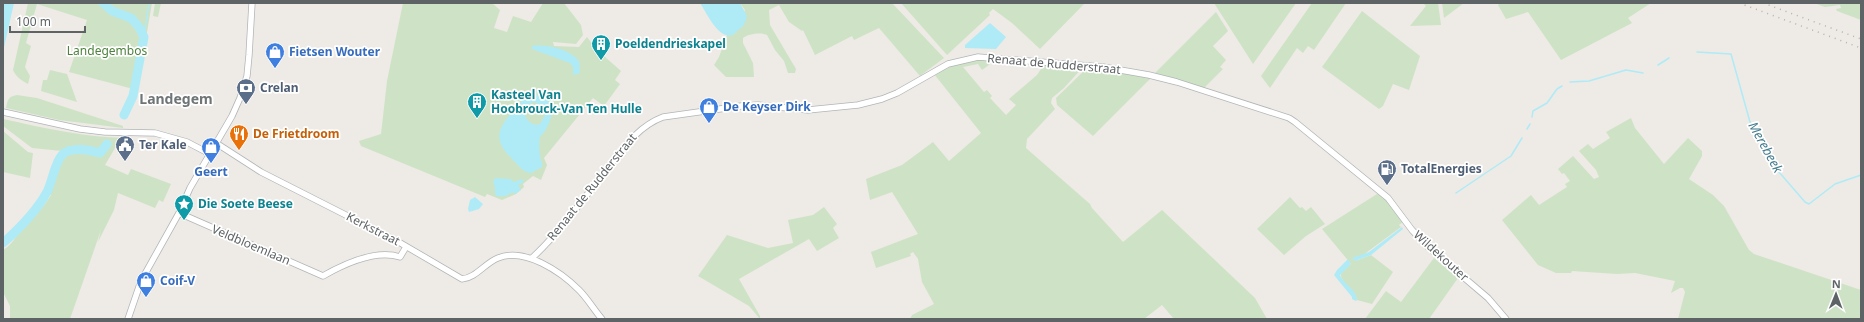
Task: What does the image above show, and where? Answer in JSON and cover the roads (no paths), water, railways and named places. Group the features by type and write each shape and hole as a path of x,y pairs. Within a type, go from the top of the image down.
{"street":[{"path":"128,319 141,281 180,213 190,188 232,116 240,98 247,76 252,3"},
{"name":"Renaat de Rudderstraat","path":"532,258 584,198 636,133 652,121 663,117 741,106 758,105 808,110 858,105 882,99 897,93 948,64 978,57 1088,65 1136,72 1177,82 1289,118 1378,190"},
{"path":"3,112 86,130 155,133 187,142 210,154"},
{"name":"Kerkstraat","path":"216,143 261,172 406,246 462,279 468,278 498,258 514,256 532,258"},
{"name":"Wildekouter","path":"1378,190 1394,205 1412,230 1428,247 1478,288 1498,308 1506,319"},
{"name":"Veldbloemlaan","path":"180,213 192,220 322,276 338,267 366,258 387,254 400,257 406,246"},
{"path":"532,258 579,290 602,319"}],"water":[{"path":"3,3 14,3 3,52"},
{"path":"700,3 740,3 747,16 742,27 734,34 727,35 722,33 713,24"},
{"path":"990,23 1006,37 996,49 965,48 965,45"},
{"path":"532,46 557,48 570,53 579,61 580,73 573,75 573,67 570,63 532,49"},
{"path":"531,94 544,98 551,106 552,111 546,130 540,137 539,151 542,167 531,173 522,169 507,154 500,142 499,136 507,118 519,104","holes":["534,102 543,106 545,115 540,124 535,125 531,123 525,114 526,107"]},
{"path":"495,178 510,179 514,182 522,179 524,182 518,185 521,190 515,194 513,192 504,196 496,196 493,182"},
{"path":"475,197 483,204 479,209 469,212 468,209 470,200"},
{"path":"1402,227 1403,229 1371,255 1355,261 1352,258 1369,252"},
{"path":"1348,259 1351,264 1340,275 1344,282 1355,293 1356,301 1352,299 1334,275"}],"waterway":[{"path":"103,3 112,11 131,18 139,27 144,37 133,96 124,115"},
{"path":"144,37 149,3"},
{"name":"Merebeek","path":"1697,52 1731,54 1750,122 1779,172 1805,202 1809,204 1835,184 1861,175"},
{"name":"Merebeek","path":"1658,65 1669,58"},
{"name":"Merebeek","path":"1570,82 1589,81 1626,70 1643,73"},
{"name":"Merebeek","path":"1532,117 1533,111 1547,103 1557,89 1562,86"},
{"name":"Merebeek","path":"1527,129 1530,124"},
{"name":"Merebeek","path":"1456,193 1511,156 1522,138"},
{"path":"3,243 16,232 43,199 49,188 57,162 62,155 70,150 86,150 100,153 107,144"}],"railway":[{"path":"1739,3 1861,48"},
{"path":"1763,3 1861,39"}],"place":[{"name":"Poeldendrieskapel","path":"601,61"},
{"name":"Fietsen Wouter","path":"275,69"},
{"name":"Crelan","path":"246,105"},
{"name":"Kasteel Van Hoobrouck-Van Ten Hulle","path":"477,119"},
{"name":"De Keyser Dirk","path":"709,124"},
{"name":"De Frietdroom","path":"239,151"},
{"name":"Ter Kale","path":"125,162"},
{"name":"Geert","path":"211,164"},
{"name":"TotalEnergies","path":"1387,186"},
{"name":"Die Soete Beese","path":"184,221"},
{"name":"Coif-V","path":"146,298"}],"district":[{"name":"Landegem","path":"176,99"}],"park label":[{"name":"Landegembos","path":"107,51"}]}
